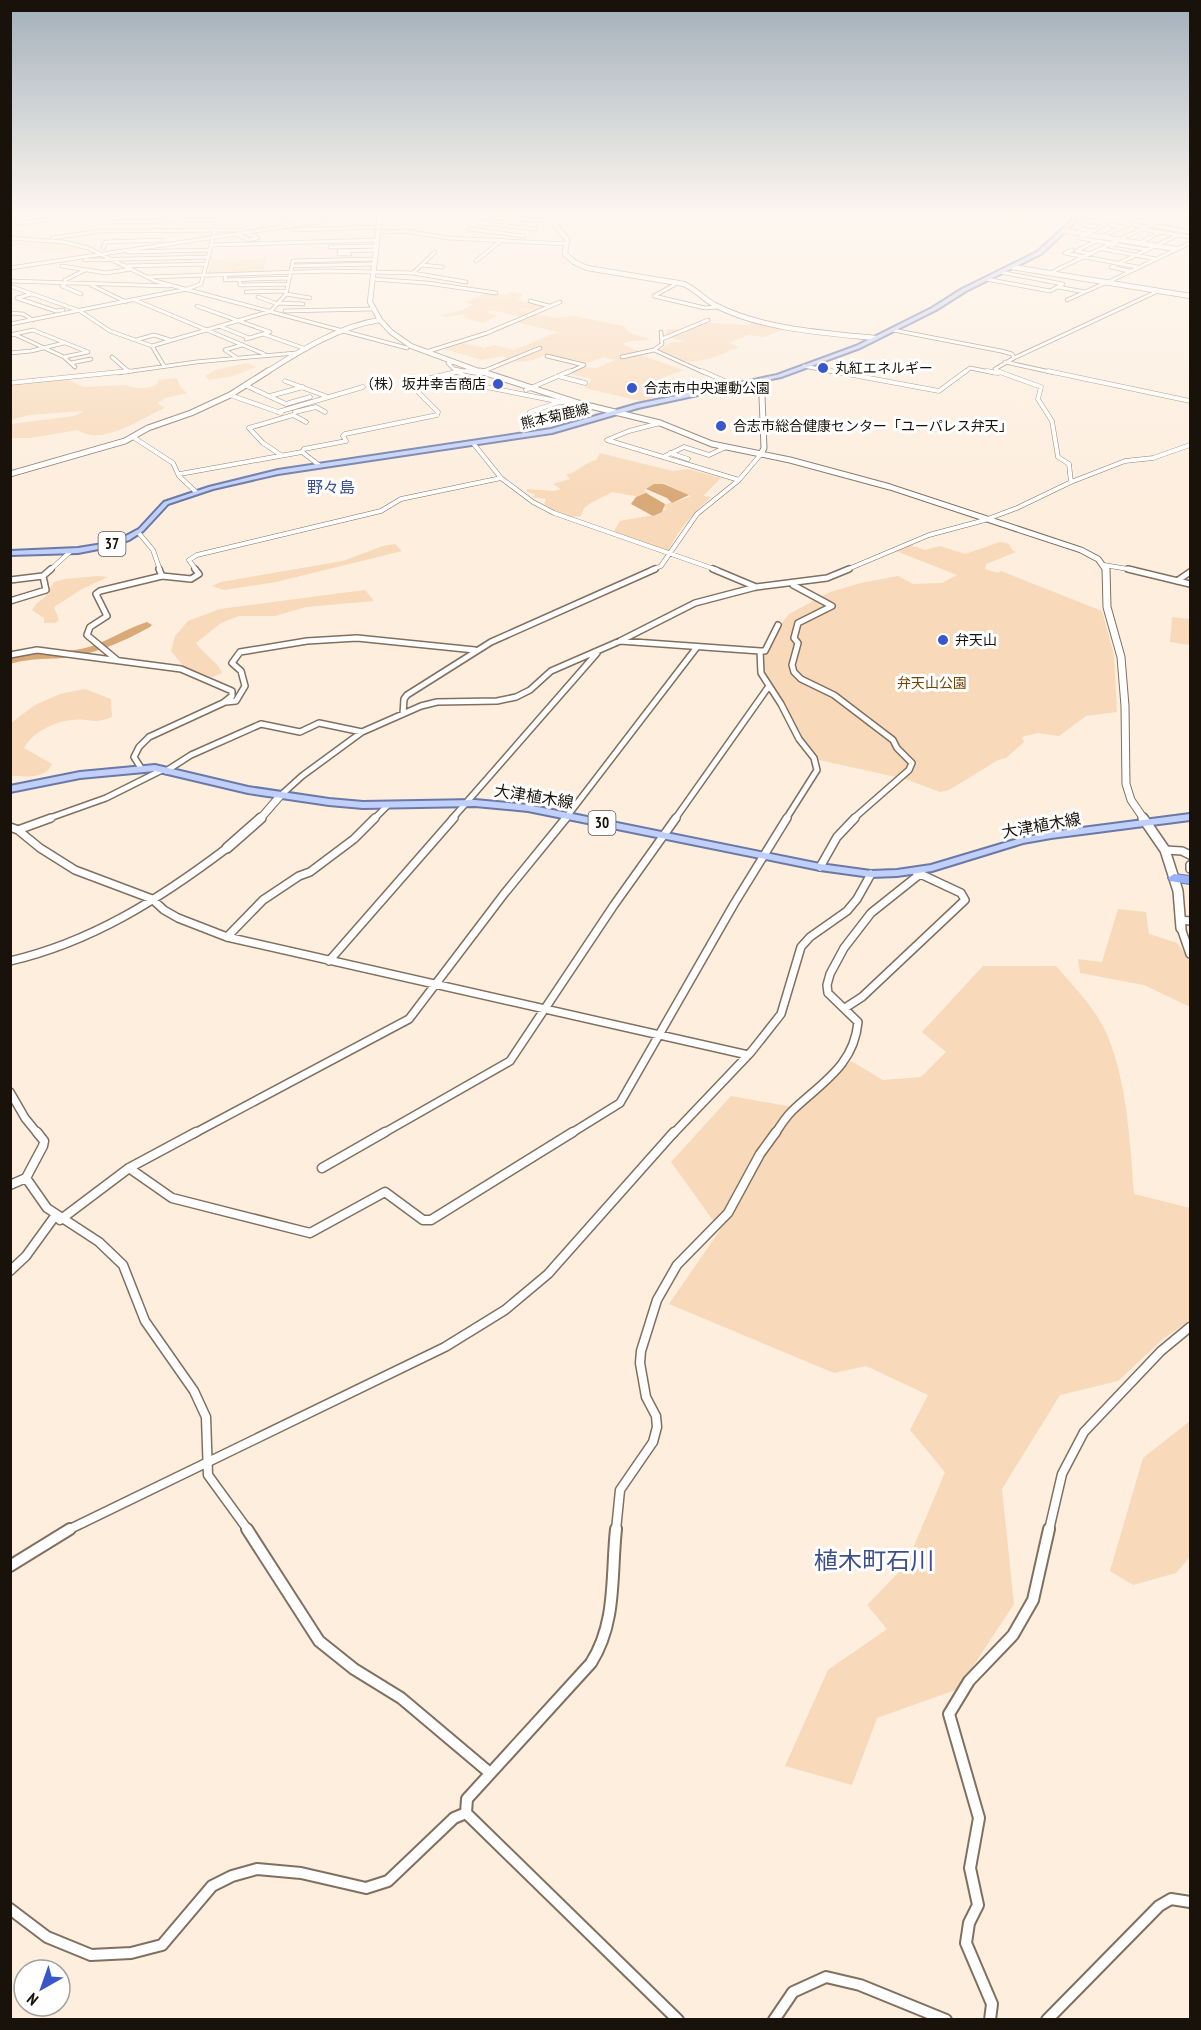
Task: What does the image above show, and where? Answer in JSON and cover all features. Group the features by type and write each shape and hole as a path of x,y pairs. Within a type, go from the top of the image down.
{"highway":[{"path":"1175,881 1191,880"},
{"path":"1175,881 1191,886"}],"main road":[{"name":"熊本菊鹿線","path":"10,553 71,551 111,544 138,532 147,524 157,509 166,503 196,492 255,477 319,465 552,431 615,412 762,380 875,339 930,310"},
{"name":"大津植木線","path":"10,789 80,775 141,768 164,770 280,796 363,805 467,803 528,808 820,867 871,874 917,873 1021,841 1191,817"}],"street":[{"path":"76,310 110,331 152,346 274,311 336,310"},
{"path":"10,324 86,310"},
{"path":"158,310 267,355"},
{"path":"207,310 270,332 247,338 219,326"},
{"path":"269,310 407,348"},
{"path":"373,310 399,338 452,362 533,386 592,407 660,423 724,448 761,454 890,487 1081,550 1104,565 1114,565 1191,584"},
{"path":"426,352 487,333 540,310"},
{"path":"728,310 796,329 875,339"},
{"path":"1000,373 995,369 1005,362 1118,310"},
{"path":"10,313 23,314 33,320"},
{"path":"10,474 133,437 148,428 191,413 247,386 296,353 361,323 380,320"},
{"path":"662,339 708,320"},
{"path":"671,329 680,331"},
{"path":"12,334 33,330 88,352 64,357"},
{"path":"893,330 1001,351 1012,354 1014,358"},
{"path":"622,357 654,350 661,346 661,332"},
{"path":"12,334 64,357 73,365 91,360"},
{"path":"263,334 306,349"},
{"path":"136,340 153,335 172,341"},
{"path":"10,353 65,343"},
{"path":"237,358 225,350 242,345"},
{"path":"152,346 164,366"},
{"path":"10,347 21,352"},
{"path":"180,474 302,452 304,448 346,441 343,436 345,434 440,414 409,383 455,370 482,372 540,348"},
{"path":"654,350 736,386"},
{"path":"10,383 77,378 164,366 296,353"},
{"path":"519,393 585,365 547,356"},
{"path":"112,357 128,371"},
{"path":"452,362 448,363 455,370 481,386 575,406 592,407"},
{"path":"1005,362 1191,401"},
{"path":"804,366 939,391 970,368 1030,381 1041,387 1038,399 1052,421 1058,457 1069,464 1071,482"},
{"path":"558,376 585,383"},
{"path":"403,714 407,695 465,659 475,650 510,632 573,607 615,585 661,566 680,543 685,530 705,505 739,480 761,454 764,448 762,380"},
{"path":"285,381 328,397"},
{"path":"247,386 286,404 310,398"},
{"path":"270,396 303,387"},
{"path":"278,412 363,387"},
{"path":"230,395 286,416"},
{"path":"530,412 559,402"},
{"path":"293,415 293,412 316,407 325,412"},
{"path":"281,455 263,443 258,434 249,428 293,415 306,422"},
{"path":"660,423 607,440 739,480"},
{"path":"133,437 173,463 179,476 196,492"},
{"path":"473,443 501,478 533,502 554,513 671,553 756,587"},
{"path":"10,961 53,949 138,909 227,848 256,824 280,796 314,765 362,732 403,714 437,702 488,702 516,697 530,690 551,671 599,651 695,603 756,587 827,578 929,535 985,520 1125,461 1153,458 1191,446"},
{"path":"663,457 684,447 709,455 724,448"},
{"path":"302,452 319,465"},
{"path":"670,453 688,459"},
{"path":"117,660 87,635 90,627 107,616 97,599 96,594 100,591 162,576 182,579 198,577 199,572 189,560 197,555 381,511 401,499 501,478"},
{"path":"138,532 153,550 162,576"},
{"path":"10,580 43,576 71,551"},
{"path":"1104,565 1107,572 1107,606 1121,657 1125,706 1126,784 1131,800 1165,850 1175,881 1180,924 1191,954"},
{"path":"1177,581 1191,572"},
{"path":"10,601 46,590 43,576"},
{"path":"792,584 832,606 798,623 794,638 798,643 792,665 794,672 812,686 834,695 893,740 897,748 912,763 909,770 849,823 837,837 820,867"},
{"path":"620,641 765,651 777,625"},
{"path":"141,768 134,757 140,745 180,720 236,700 245,686 241,670 232,663 240,652 268,646 343,639 373,639 475,650"},
{"path":"10,1271 26,1256 57,1218 129,1168 409,1019 433,985 568,816 698,646"},
{"path":"10,655 30,650 58,652 181,669 231,691 232,696 226,702"},
{"path":"329,961 599,651"},
{"path":"129,1168 172,1198 310,1233 385,1192 423,1220 431,1220 614,1108 620,1103 734,904 817,770 814,758 799,739 781,704 760,673 760,651"},
{"path":"322,1168 510,1061 663,835 769,686"},
{"path":"14,829 106,798 206,747 261,724 294,732 319,723 362,732"},
{"path":"227,936 263,900 299,876 310,872 354,839 388,805"},
{"path":"14,829 75,870 152,899 177,918 227,936 433,985 748,1055"},
{"path":"1165,850 1182,851 1191,855"},
{"path":"678,2019 466,1814 467,1799 591,1663 600,1649 612,1608 614,1549 620,1490 653,1442 657,1427 656,1416 646,1397 640,1363 641,1351 657,1299 677,1265 728,1213 760,1154 790,1113 844,1064 853,1044 858,1022 826,990 827,980 836,963 851,936 876,908 917,873 958,892 965,900 862,997 845,1008"},
{"path":"10,1566 73,1527 204,1465 292,1419 445,1347 505,1310 548,1274 694,1110 748,1055 781,1014 801,947 810,937 848,910 871,874"},
{"path":"1180,924 1191,921"},
{"path":"10,1092 44,1141 44,1147 30,1166 26,1178 35,1197 57,1218 99,1242 124,1266 144,1319 187,1381 206,1418 209,1438 204,1465 216,1489 250,1535 319,1641 354,1669 401,1698 490,1773"},
{"path":"10,1185 26,1178"},
{"path":"990,2019 992,2004 966,1943 969,1923 978,1905 970,1868 979,1818 949,1714 969,1681 1013,1635 1025,1617 1033,1600 1062,1474 1084,1432 1161,1351 1191,1327"},
{"path":"10,1909 46,1936 91,1955 131,1953 162,1945 212,1886 232,1876 257,1869 302,1873 350,1887 366,1888 388,1881 454,1818 466,1814"},
{"path":"1047,2019 1159,1906 1171,1899 1191,1902"},
{"path":"774,2019 792,1992 826,1977 860,1985 946,2019"}],"green space":[{"path":"463,310 523,310 531,312 520,316 489,310 488,313 497,316 483,323 462,317 467,314 446,317 440,315"},
{"path":"535,314 556,318 574,316 624,326 629,333 651,339 622,344 641,352 638,354 683,370 655,381 679,387 644,402 585,388 592,379 567,373 583,367 597,368 615,360 604,357 587,363 547,354 520,362 503,356 482,360 444,349 463,343 485,348 494,345 514,350 557,332 516,322"},
{"path":"752,319 785,329 764,337 748,335 729,343 739,347 698,361 678,360 656,352 670,343 686,341 671,338 665,333 668,329 685,330 698,322 744,325 751,324"},
{"path":"247,363 256,367 233,376 209,380 205,376 215,370"},
{"path":"63,377 83,387 127,385 138,388 151,387 158,383 158,380 177,378 181,388 187,393 166,398 157,403 165,408 110,433 98,435 78,430 30,438 11,438 11,424 74,416 84,411 29,415 11,420 11,383"},
{"path":"600,453 673,471 689,469 721,478 703,496 711,497 682,528 669,550 614,531 620,521 654,515 667,509 662,506 691,496 664,483 644,490 649,494 641,497 612,492 591,503 584,508 581,516 576,517 557,511 544,504 546,499 533,497 535,494 527,492 527,489 554,491 561,489 553,484 570,479 566,475 596,460"},
{"name":"弁天山公園","path":"1000,542 1009,544 1016,552 986,564 985,569 998,573 1001,571 1102,611 1114,655 1117,712 1086,716 1059,736 1037,733 1022,737 1024,742 1006,758 998,760 949,790 940,792 905,779 819,760 802,739 763,672 762,660 781,624 789,614 830,592 861,583 898,576 913,584 942,583 957,575 896,551 907,544 925,550 940,546 965,554"},
{"path":"395,544 402,551 276,582 224,590 212,586 221,582 343,561 383,546"},
{"path":"98,576 108,577 82,589 54,607 59,620 55,623 44,623 44,618 32,610 45,597 54,582"},
{"path":"365,590 374,601 306,607 275,616 239,616 221,623 196,643 222,673 212,677 184,667 171,651 175,636 188,621 220,609"},
{"path":"1172,617 1190,619 1190,645 1170,642"},
{"path":"85,689 111,699 112,717 95,721 66,721 45,728 24,748 52,764 49,769 40,775 11,776 11,723 35,705 60,694"},
{"path":"1118,909 1146,912 1149,934 1177,943 1190,961 1190,1007 1144,985 1080,973 1078,959 1102,962"},
{"path":"983,966 1056,966 1097,1016 1107,1034 1114,1055 1125,1102 1134,1194 1190,1208 1190,1320 1163,1339 1118,1381 1060,1395 1002,1489 1014,1604 958,1689 877,1718 852,1785 785,1766 828,1670 887,1629 867,1605 906,1565 945,1472 910,1430 928,1395 866,1366 834,1373 669,1304 720,1230 671,1162 731,1096 798,1108 851,1061 883,1080 921,1077 946,1052 922,1032"},
{"path":"1190,1421 1190,1557 1176,1573 1133,1585 1110,1571 1143,1458"}],"shaded area":[{"path":"654,484 664,484 689,495 672,503 667,498 646,489"},
{"path":"646,493 665,504 662,512 653,516 631,504 636,497"}],"waterway":[{"path":"10,661 29,655 69,654 92,649 115,641 147,625"}],"place":[{"name":"丸紅エネルギー","path":"823,368"},
{"name":"（株）坂井幸吉商店","path":"498,384"},
{"name":"合志市中央運動公園","path":"632,388"},
{"name":"合志市総合健康センター「ユーパレス弁天」","path":"721,426"},
{"name":"弁天山","path":"943,640"}],"district":[{"name":"野々島","path":"331,487"},
{"name":"植木町石川","path":"874,1561"}]}
